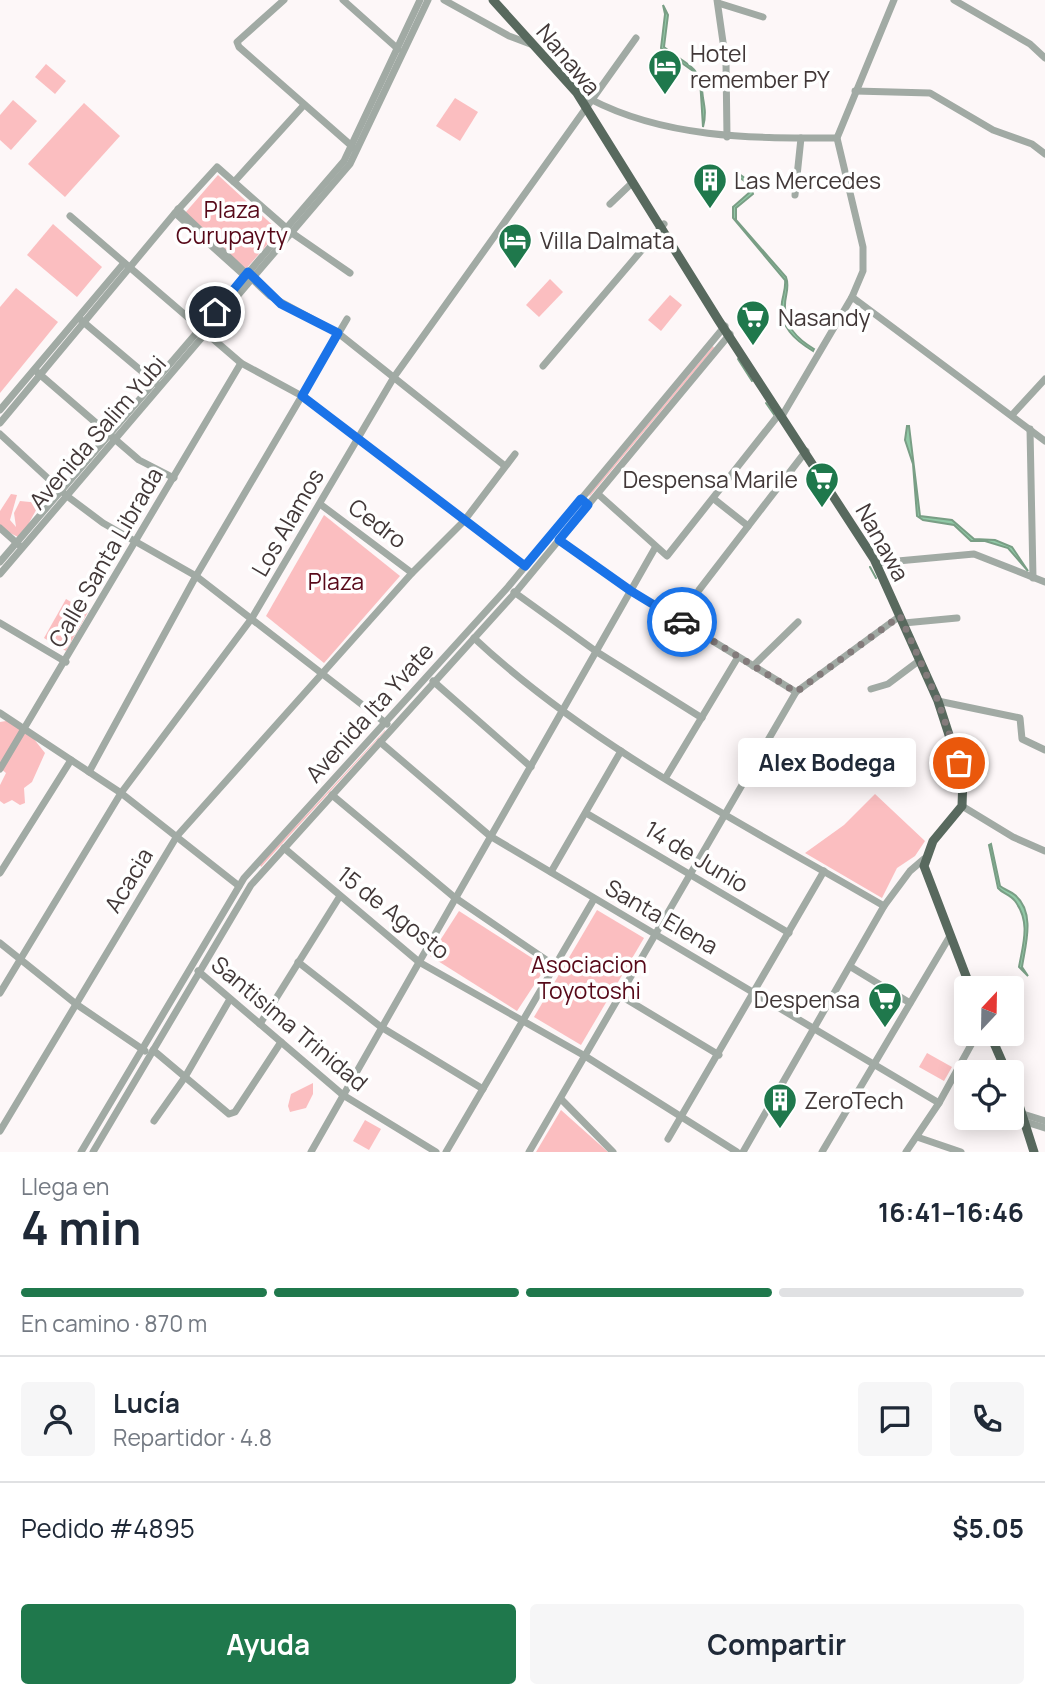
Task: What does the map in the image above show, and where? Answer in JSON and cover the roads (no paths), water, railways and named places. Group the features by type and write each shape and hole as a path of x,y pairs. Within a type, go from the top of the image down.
{"main road":[{"name":"Nanawa","path":"493,0 588,102 633,182 662,225"},
{"name":"Nanawa","path":"500,0 588,102 726,328 876,563 938,701 963,778 962,806"},
{"path":"962,806 933,841 924,859 926,876 966,976"},
{"path":"1024,1118 1034,1152"}],"street":[{"path":"270,0 276,8"},
{"path":"284,0 237,44 355,148"},
{"path":"343,0 398,49"},
{"name":"Avenida Salim Yubi","path":"355,148 421,0"},
{"name":"Avenida Salim Yubi","path":"0,562 19,545 251,279 355,148 428,0"},
{"path":"444,0 494,25 509,36 533,45"},
{"path":"598,494 655,548 667,556 670,554 781,415 852,297 861,278 864,257 837,138 894,0"},
{"path":"954,0 1030,44 1045,58"},
{"path":"727,137 726,63 718,1 763,18"},
{"path":"494,25 510,29 513,23"},
{"name":"Los Alamos","path":"0,993 121,793 253,618 394,377 636,38"},
{"path":"855,91 930,93 993,130 1032,144 1045,154"},
{"path":"588,102 654,124 727,137 837,138"},
{"path":"234,182 304,105"},
{"path":"795,195 801,138"},
{"path":"0,410 217,167 289,231 350,273"},
{"path":"610,204 633,182"},
{"path":"177,211 281,304 338,333 505,466"},
{"path":"70,216 241,363 302,396 525,566"},
{"path":"543,366 662,225"},
{"path":"852,297 970,388 1012,415 1045,441"},
{"path":"89,772 197,576 347,318"},
{"path":"81,320 157,385"},
{"name":"Avenida Ita Yvate","path":"81,1152 239,886 508,587 654,417 726,328"},
{"name":"Calle Santa Librada","path":"0,769 66,662 241,363"},
{"path":"0,423 36,372"},
{"path":"36,372 139,460 174,478"},
{"path":"1012,415 1045,379"},
{"name":"Avenida Ita Yvate","path":"93,1152 259,876 515,593 598,494 654,417"},
{"path":"1030,429 1032,578"},
{"path":"0,434 64,493 103,523 197,576 392,728"},
{"path":"699,590 806,451"},
{"name":"Acacia","path":"0,1131 177,836 412,573 464,521 515,454"},
{"path":"581,499 588,505"},
{"path":"714,499 748,526"},
{"name":"Cedro","path":"320,504 412,573"},
{"path":"0,528 19,545"},
{"path":"559,540 631,591 796,692"},
{"name":"Avenida Salim Yubi","path":"0,574 19,545"},
{"path":"311,1152 655,548"},
{"path":"876,563 974,554 1045,582"},
{"path":"508,587 597,652 702,718"},
{"path":"529,1152 796,692 902,620 957,618"},
{"path":"753,666 798,622"},
{"path":"0,623 66,662"},
{"path":"474,638 563,713 621,751 884,906"},
{"path":"666,777 738,657"},
{"path":"871,689 888,684 920,660"},
{"path":"427,676 531,767"},
{"path":"938,701 1020,718 1022,739 1045,751"},
{"path":"0,713 121,793 239,886"},
{"name":"Santa Elena","path":"380,742 490,836 939,1103"},
{"path":"551,873 621,751"},
{"path":"0,873 71,760"},
{"path":"345,767 352,773"},
{"path":"332,795 454,897 555,966"},
{"path":"962,806 1013,837 1045,851"},
{"name":"14 de Junio","path":"586,813 789,933"},
{"name":"15 de Agosto","path":"284,848 419,961 585,1056 683,1115 737,1152"},
{"path":"743,1152 884,906 910,870 924,859"},
{"path":"252,870 259,876"},
{"path":"668,1139 824,871"},
{"path":"260,1024 340,896"},
{"path":"446,1152 594,899"},
{"path":"833,1152 823,1149 950,936"},
{"path":"0,943 19,961 76,1004 142,1049 152,1052 229,1114 235,1112 281,1042"},
{"path":"298,962 382,1027 483,1088"},
{"name":"Santisima Trinidad","path":"192,966 342,1095 436,1152"},
{"path":"851,967 910,1003"},
{"path":"621,996 719,1055"},
{"path":"154,1121 185,1077 230,999"},
{"path":"906,1152 939,1103 970,1046"},
{"path":"561,1099 613,1152"},
{"path":"1024,1118 1045,1121"},
{"path":"1024,1118 1045,1128"},
{"path":"917,1137 948,1150 961,1152"}],"waterway":[{"path":"738,359 752,381"},
{"path":"766,403 775,416"},
{"path":"870,567 876,578"}],"place":[{"name":"Hotel remember PY","path":"665,96"},
{"name":"Las Mercedes","path":"710,210"},
{"name":"Villa Dalmata","path":"515,270"},
{"name":"Nasandy","path":"753,347"},
{"name":"Despensa Marile","path":"822,509"},
{"name":"Alex Bodega","path":"959,763"},
{"name":"Despensa","path":"885,1029"},
{"name":"ZeroTech","path":"780,1130"}],"park label":[{"name":"Plaza Curupayty","path":"232,222"},
{"name":"Plaza","path":"336,581"},
{"name":"Asociacion Toyotoshi","path":"589,977"}]}
